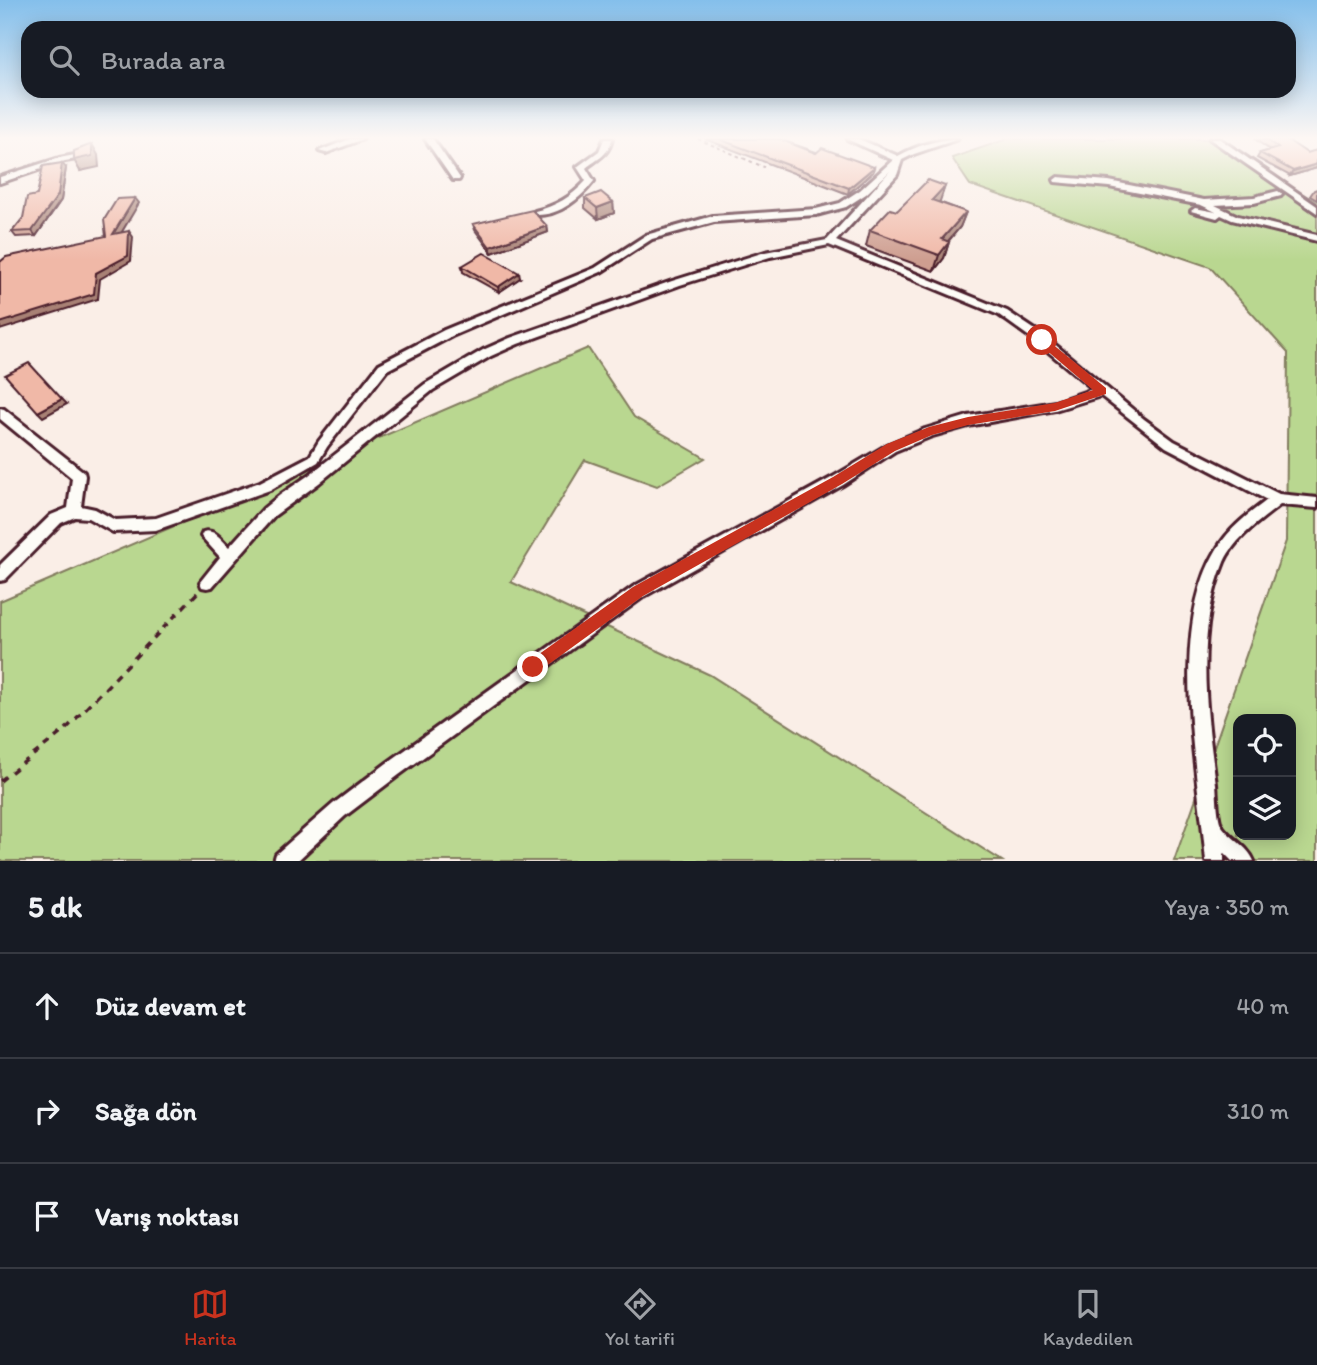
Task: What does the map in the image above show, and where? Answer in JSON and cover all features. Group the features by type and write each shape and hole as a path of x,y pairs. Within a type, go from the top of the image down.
{"street":[{"path":"538,213 563,207 573,200 589,179"},
{"path":"0,575 56,519 74,510 90,513 113,526 156,524 265,486 314,459 383,367 405,354 548,289 598,270 649,237 713,219 816,212 843,205 877,179"},
{"path":"830,242 888,179"},
{"path":"1272,179 1317,210"},
{"path":"1058,180 1109,184 1204,203 1235,218"},
{"path":"1204,203 1254,200 1278,194"},
{"path":"1195,211 1235,218 1317,239"},
{"path":"207,582 270,512 429,387 487,353 676,283 768,254 830,242 1003,313 1042,340 1170,444 1277,499 1317,503"},
{"path":"283,861 339,810 393,769 638,592 838,481 891,448 929,432 968,421 1055,407 1102,391"},
{"path":"0,412 78,474 80,481 74,510"},
{"path":"1215,861 1197,666 1206,603 1219,559 1232,538 1277,499"},
{"path":"208,537 229,556"},
{"path":"1213,830 1245,861"}],"path":[{"path":"0,781 65,730 207,582"}],"green space":[{"path":"966,179 1277,179 1317,202 1317,861 1174,861 1286,541 1288,353 1210,267 970,185"},
{"path":"588,348 634,417 705,458 657,486 585,460 511,582 710,675 1002,861 0,861 0,601"}],"building":[{"path":"40,179 60,179 58,195 32,231 12,232 23,218 27,197 37,195"},
{"path":"826,179 860,179 849,188"},
{"path":"928,180 945,186 932,200 966,212 942,239 949,242 939,255 870,230 890,209 897,211"},
{"path":"601,192 613,202 597,208 585,198"},
{"path":"135,198 113,234 129,231 128,256 96,273 94,294 0,323 0,262 6,257 106,236 104,220 117,199"},
{"path":"532,210 547,226 490,247 473,224"},
{"path":"484,253 519,273 498,287 462,266"},
{"path":"29,363 62,399 38,412 5,375"}],"route":[{"path":"533,667 638,592 838,481 891,448 929,432 968,421 1055,407 1102,391 1042,340"}]}
